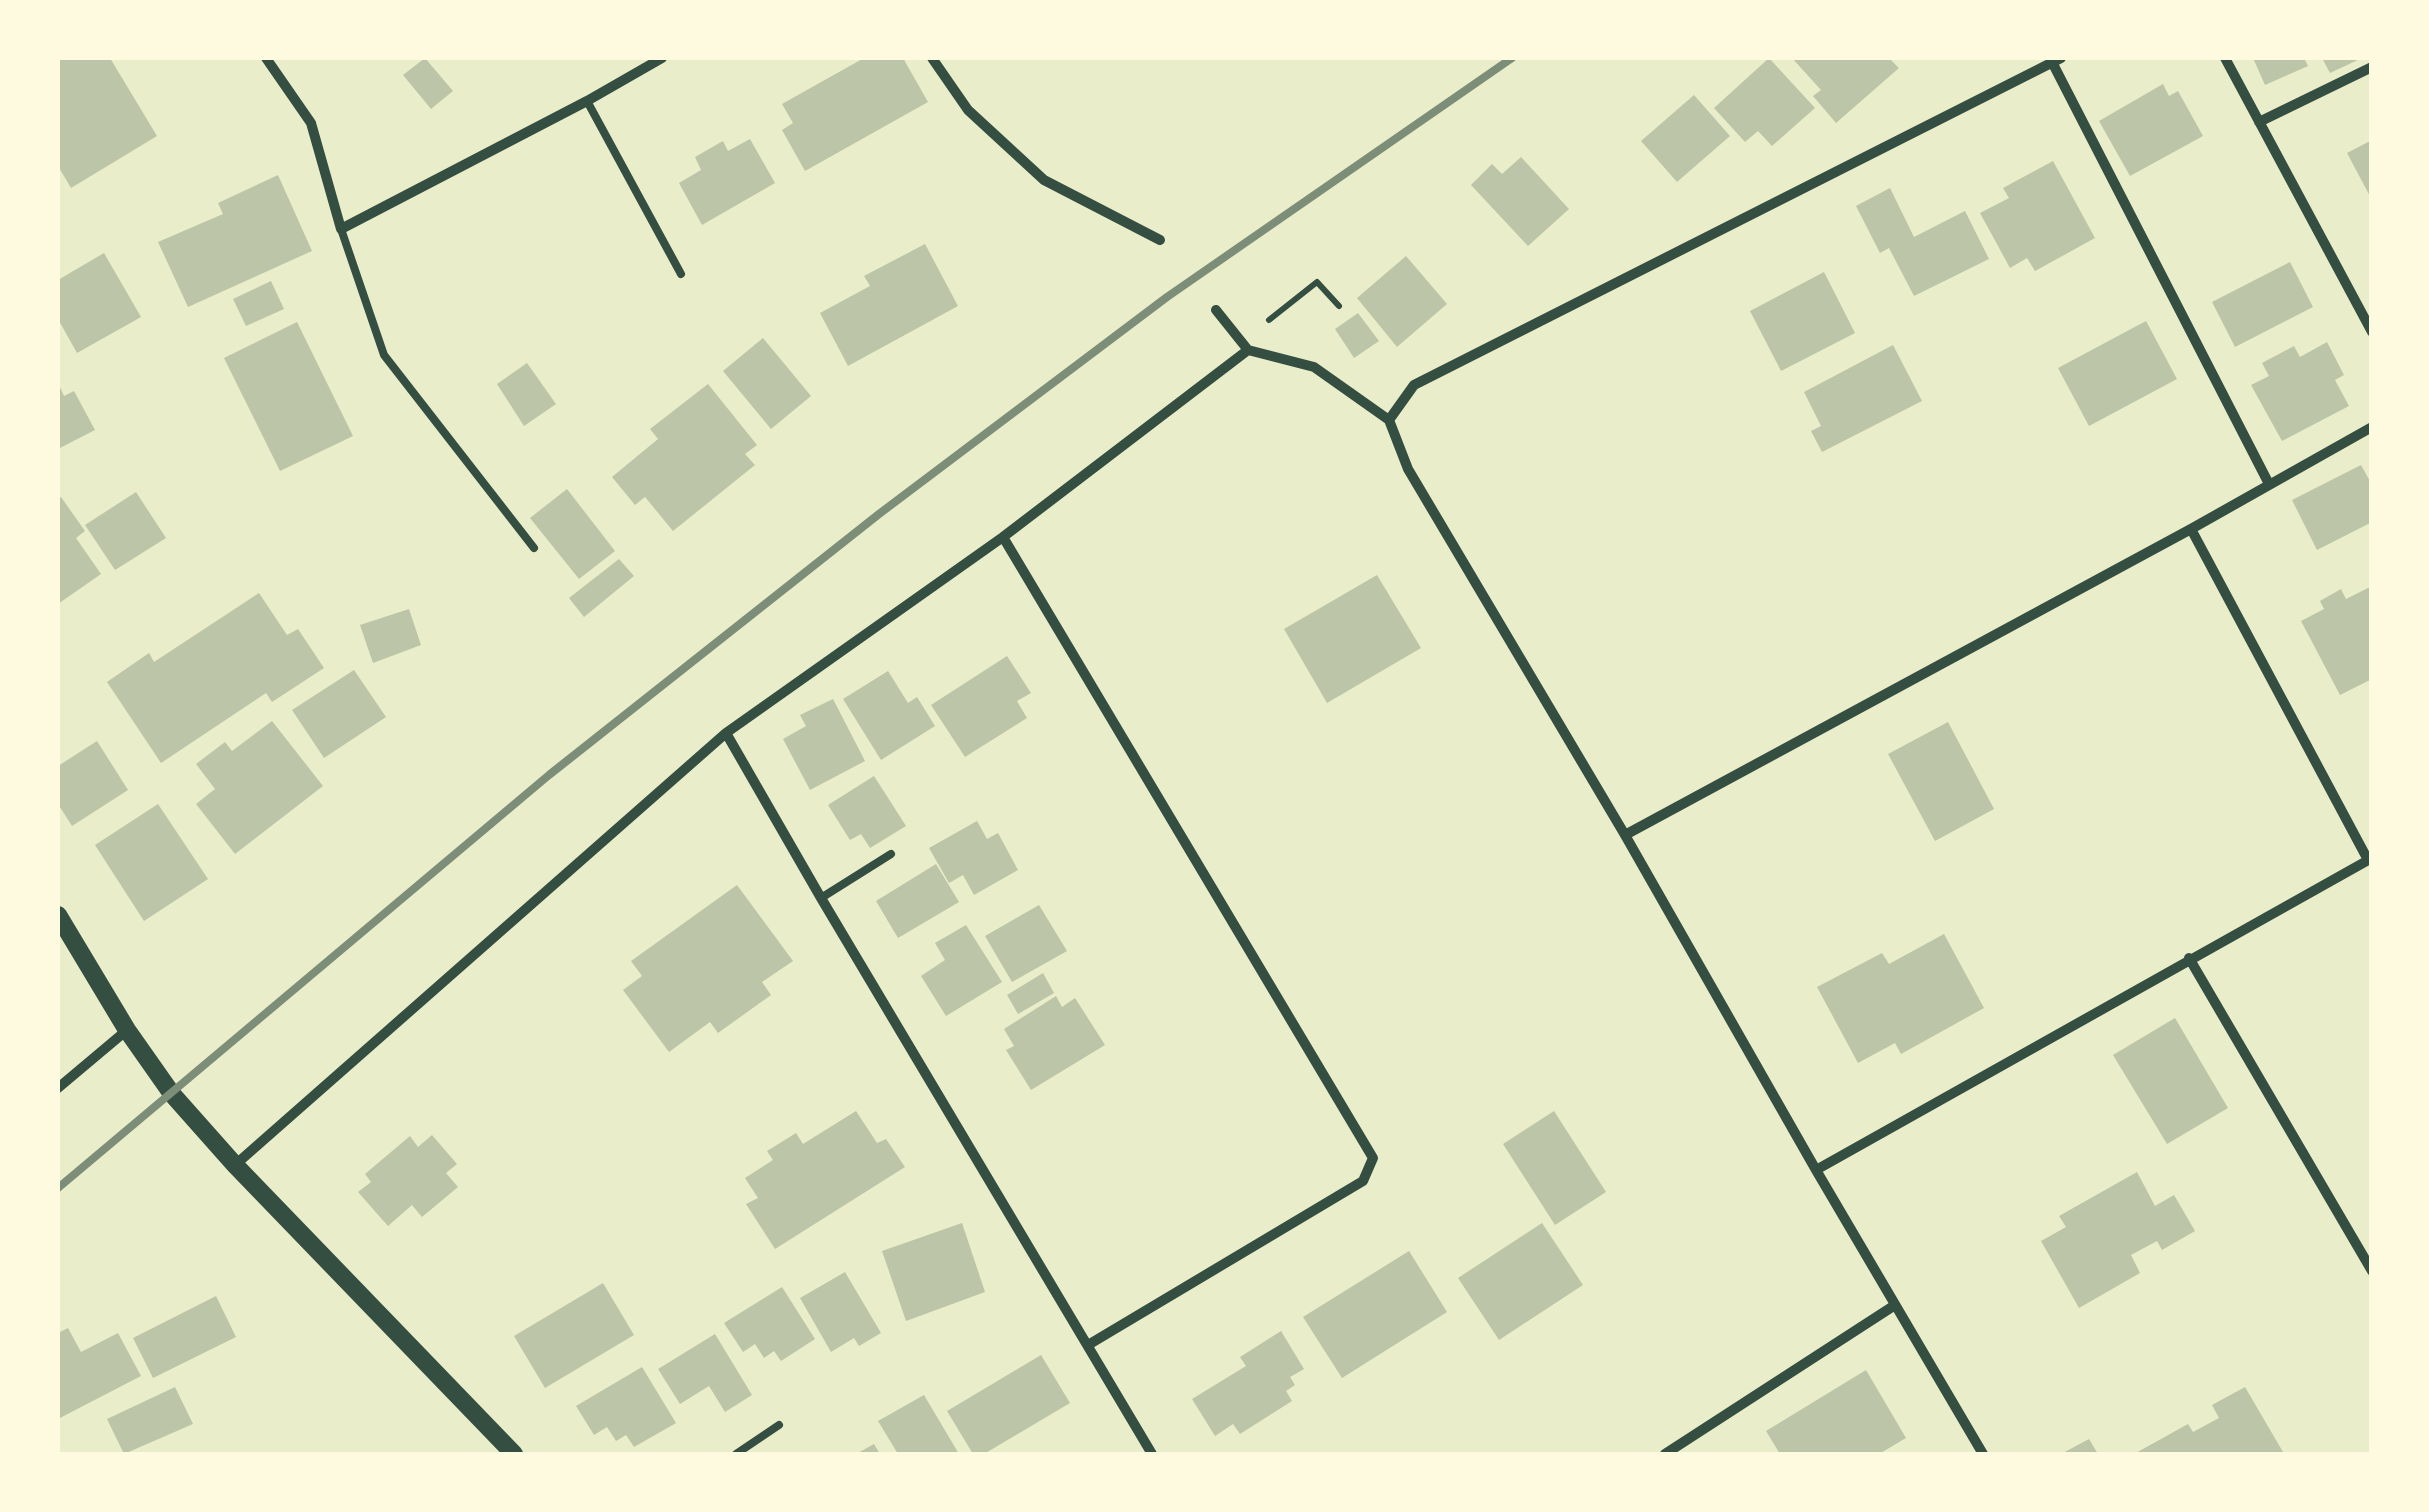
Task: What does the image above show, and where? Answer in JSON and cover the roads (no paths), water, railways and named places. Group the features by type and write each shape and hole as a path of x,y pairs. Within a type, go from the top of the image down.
{"street":[{"path":"266,58 311,123 341,229 662,58"},
{"path":"932,58 968,110 1044,180 1160,240"},
{"path":"2225,58 2372,332"},
{"path":"1389,420 1414,384 2056,60 2269,484"},
{"path":"2259,122 2372,66"},
{"path":"1216,310 1248,350 1314,367 1389,420 1408,469 1625,835 1982,1454"},
{"path":"236,1165 726,733 1003,536 1248,350"},
{"path":"1625,835 2372,428"},
{"path":"1816,1170 2370,859 2191,528"},
{"path":"1003,536 1373,1158 1363,1181 1088,1345"},
{"path":"726,733 1152,1454"},
{"path":"58,915 127,1030 172,1094 514,1454"},
{"path":"2189,958 2372,1270"},
{"path":"58,1088 127,1030"},
{"path":"1666,1454 1894,1305"}],"lane":[{"path":"587,101 681,274"},
{"path":"341,229 384,355 534,548"},
{"path":"821,898 891,854"},
{"path":"736,1454 780,1425"}],"railway":[{"path":"58,1188 549,775 879,514 1167,297 1512,58"}]}
